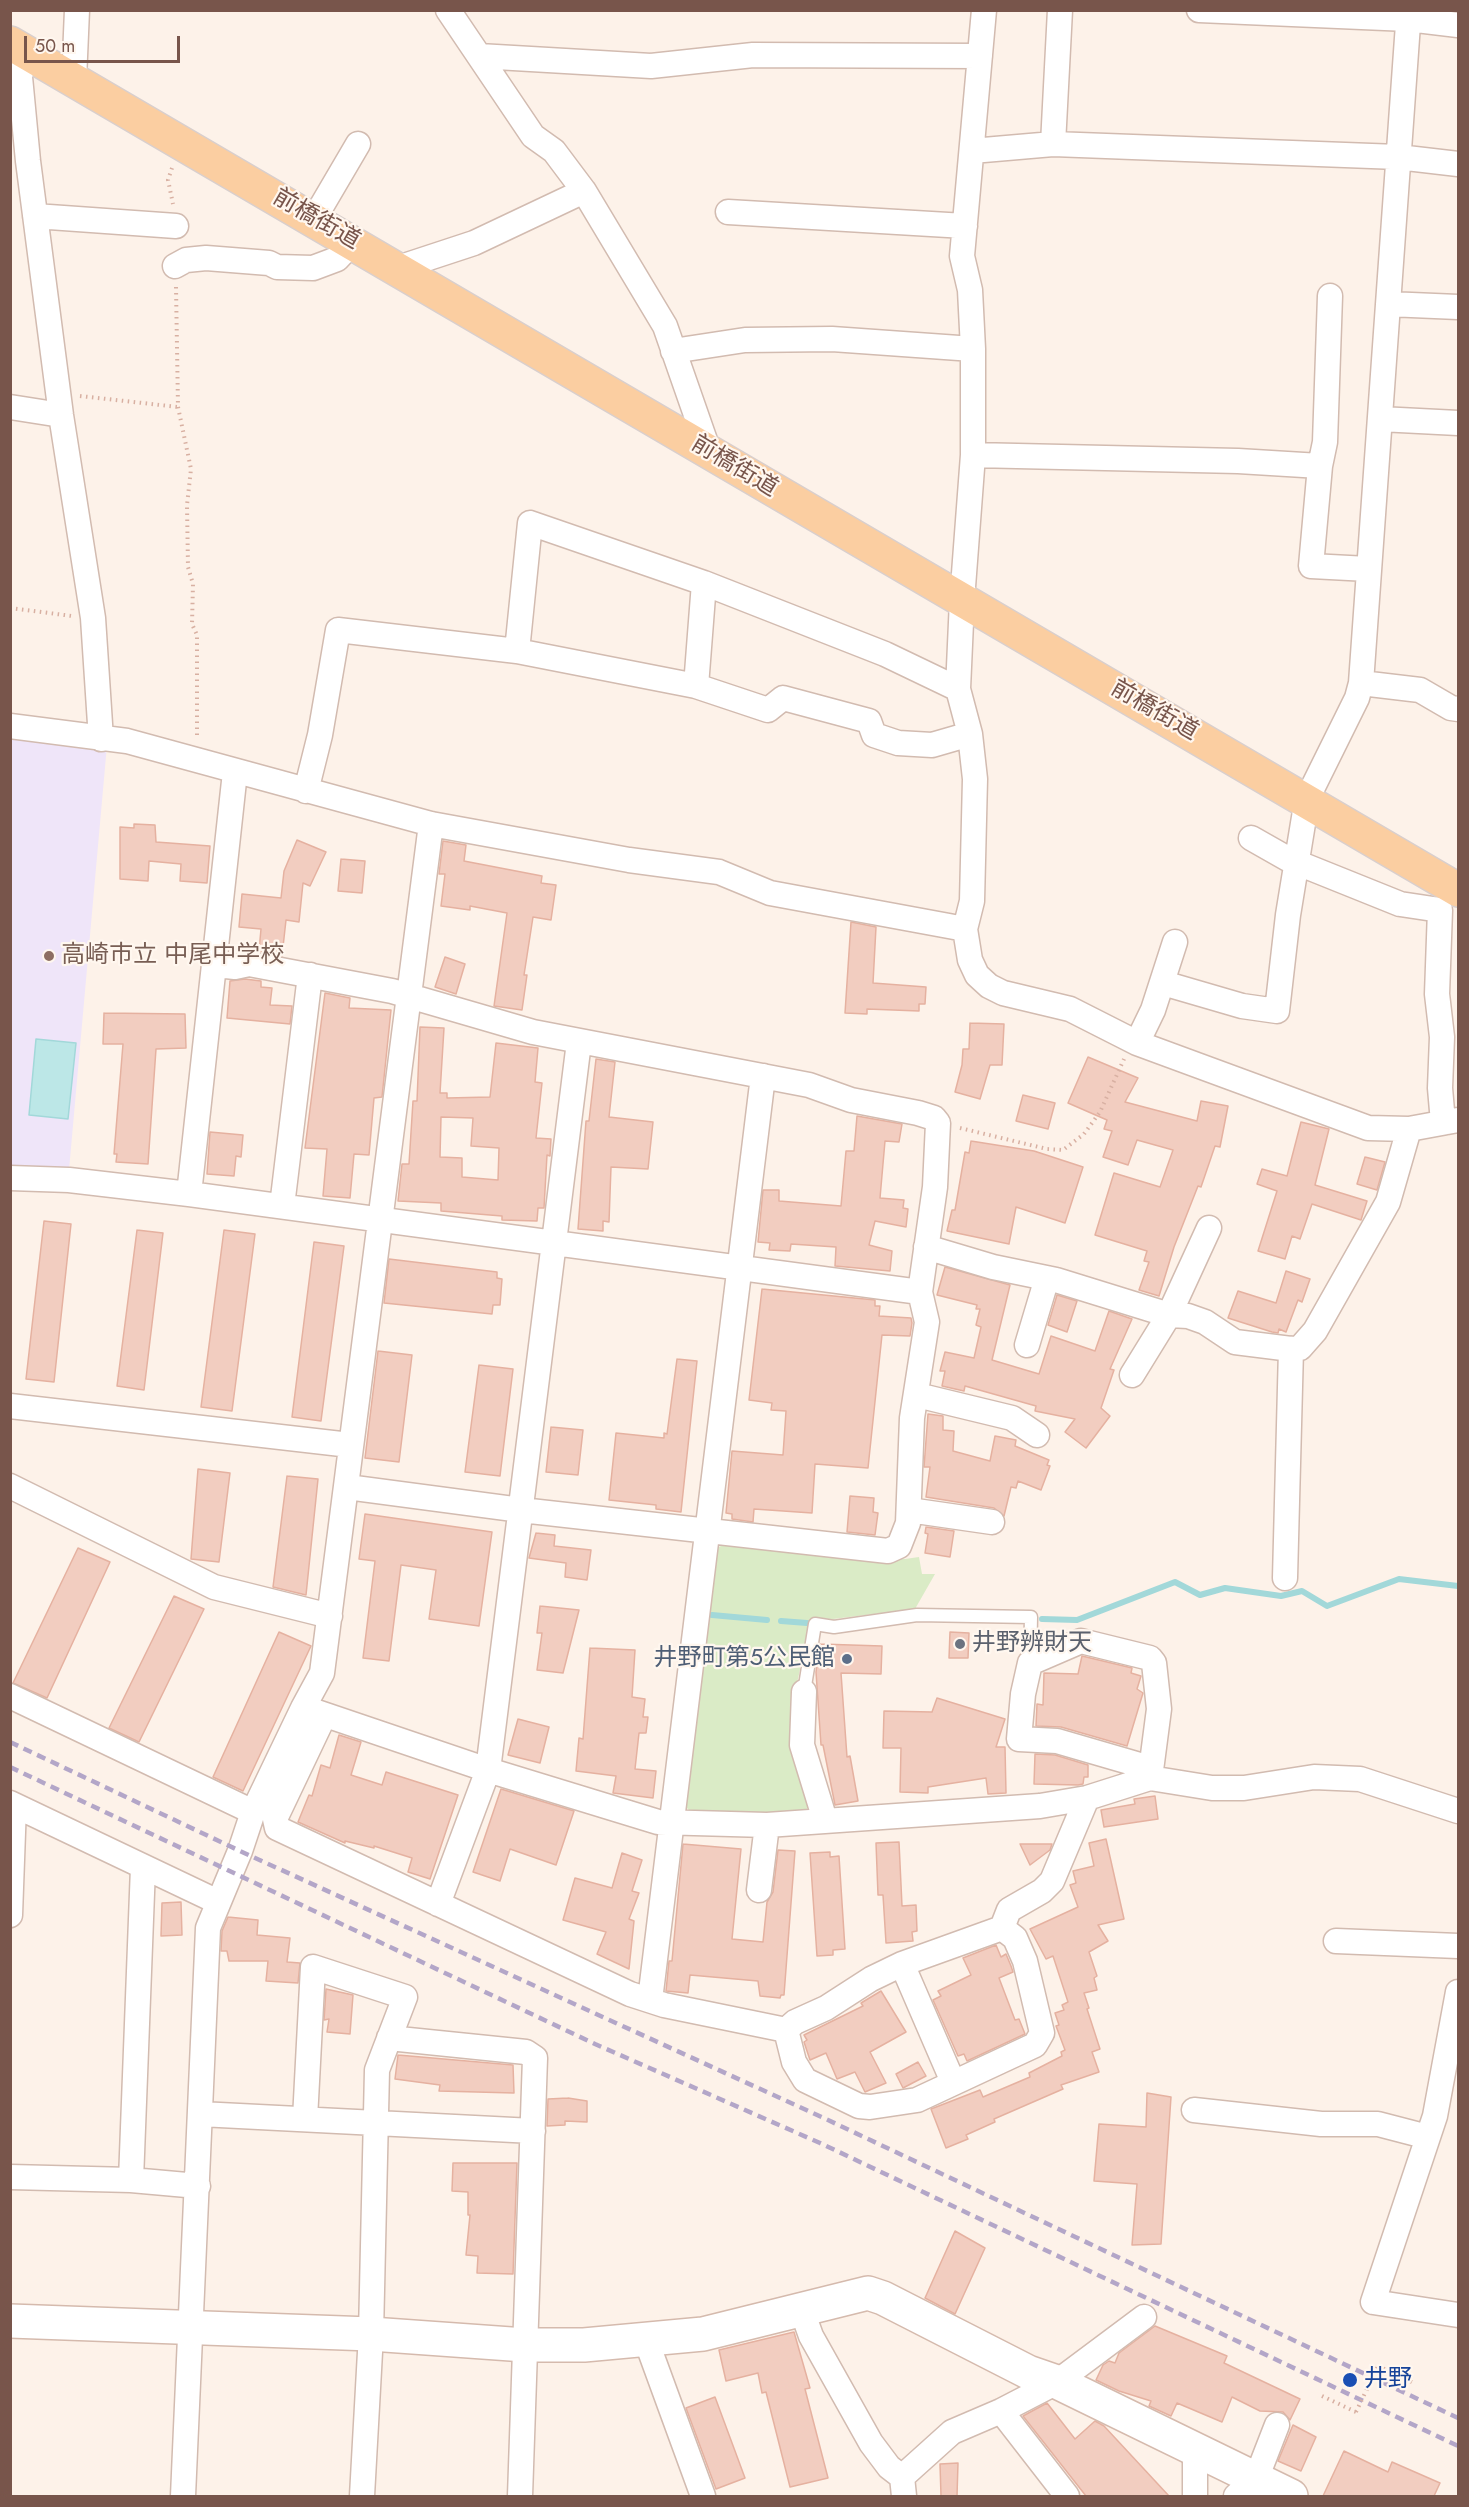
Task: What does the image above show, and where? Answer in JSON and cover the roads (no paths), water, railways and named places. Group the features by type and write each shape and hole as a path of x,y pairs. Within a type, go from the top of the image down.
{"main road":[{"name":"前橋街道","path":"18,47 399,268 962,600 1307,799 1458,890"}],"street":[{"path":"74,80 77,10"},
{"path":"448,10 533,136 554,151 584,191 665,326 709,452"},
{"path":"984,10 962,256 970,290 974,349 973,455 958,689 970,734 975,779 972,901 965,929 970,960 977,975 989,986 1003,993 1070,1009 1134,1042 1368,1128 1409,1129 1453,1121"},
{"path":"1053,144 1060,10"},
{"path":"1199,10 1409,15 1458,25"},
{"path":"1163,983 1242,1006 1278,1011 1288,915 1299,864 1307,799 1358,698 1361,682 1409,15"},
{"path":"18,47 35,216 59,404 93,618 101,739"},
{"path":"479,56 651,66 753,55 980,57"},
{"path":"314,219 358,144"},
{"path":"972,151 1053,144 1398,157 1458,164"},
{"path":"399,268 474,243 584,191"},
{"path":"728,212 965,226"},
{"path":"35,216 176,226"},
{"path":"175,266 186,260 206,258 269,262 277,267 313,268 337,259 354,242"},
{"path":"1330,296 1325,442 1320,466 1311,566 1368,569"},
{"path":"1388,304 1458,307"},
{"path":"673,351 756,340 832,339 974,349"},
{"path":"10,407 59,404"},
{"path":"1380,419 1458,423"},
{"path":"973,455 1238,461 1320,466"},
{"path":"517,651 530,523 704,583 885,654 958,689"},
{"path":"696,686 704,583"},
{"path":"306,791 320,735 338,630 517,651 696,686 768,710 783,698 869,721 874,735 897,743 932,745 970,734"},
{"path":"1361,682 1420,690 1451,708 1458,709"},
{"path":"10,726 127,741 431,824 629,860 719,872 770,893 965,929"},
{"path":"189,1194 216,965 235,772"},
{"path":"431,824 322,1673 313,1712 275,1819 277,1827 630,1995 664,2006 786,2030"},
{"path":"1251,838 1299,864 1400,904 1440,910 1437,994 1442,1037 1440,1088 1442,1111 1453,1121"},
{"path":"1412,906 1412,894 1422,869"},
{"path":"1134,1042 1163,983 1175,942"},
{"path":"216,965 235,967 249,964 408,995 496,1023 579,1042 598,1043 669,1060 737,1069 809,1085 851,1100 918,1113 938,1123 935,1187 920,1292 927,1322 912,1418 906,1535 899,1546 888,1551 521,1510 347,1486"},
{"path":"282,1206 310,975"},
{"path":"438,1904 488,1770 579,1042"},
{"path":"650,2000 763,1076"},
{"path":"926,1247 993,1267 1047,1278 1168,1315 1205,1322 1234,1342 1291,1349 1307,1342 1315,1331 1388,1202 1409,1129"},
{"path":"10,1178 69,1180 189,1194 920,1292"},
{"path":"1132,1375 1168,1315 1209,1228"},
{"path":"1027,1345 1047,1278"},
{"path":"1285,1578 1291,1349"},
{"path":"916,1395 1012,1418 1037,1435"},
{"path":"10,1406 350,1445"},
{"path":"10,1486 214,1587 330,1616"},
{"path":"909,1510 992,1522"},
{"path":"1150,1773 1159,1710 1154,1663 1150,1658 1081,1641 1030,1665 1019,1739 1057,1741 1150,1773 1212,1788 1244,1788 1314,1777 1360,1779 1458,1811"},
{"path":"804,1692 802,1745 825,1820"},
{"path":"10,1696 254,1812"},
{"path":"313,1712 488,1770 658,1822 767,1825 1040,1806 1087,1798 1150,1773"},
{"path":"183,2496 208,1928 254,1812 313,1712"},
{"path":"786,2030 795,2022 826,2008 871,1979 902,1964 1002,1928 1009,1910 1032,1897 1052,1881 1087,1798"},
{"path":"10,1915 12,1804 218,1902"},
{"path":"759,1890 767,1825"},
{"path":"131,2180 143,1867"},
{"path":"786,2030 794,2062 805,2080 859,2106 917,2100 1035,2045 1042,2033 1025,1961 1015,1938 1002,1928"},
{"path":"1336,1941 1458,1946"},
{"path":"902,1964 953,2082"},
{"path":"305,2118 313,1967 405,1997 377,2070 371,2334 362,2496"},
{"path":"1458,1992 1435,2116 1373,2302 1458,2314"},
{"path":"389,2038 526,2052 536,2058 520,2496"},
{"path":"1194,2110 1321,2124 1378,2124 1428,2137"},
{"path":"200,2114 532,2132"},
{"path":"10,2177 131,2180 198,2186"},
{"path":"10,2321 371,2334 525,2345 584,2345 703,2334 868,2293 883,2298 1028,2372 1057,2382 1195,2448 1266,2491 1277,2425"},
{"path":"801,2308 810,2336 871,2443 903,2487 952,2432 1001,2411 1057,2382 1144,2317"},
{"path":"646,2340 703,2496"},
{"path":"1001,2411 1067,2496"},
{"path":"1195,2448 1195,2496"}],"lane":[{"path":"804,1692 815,1624 834,1627 917,1615 1031,1617 1030,1665"}],"water":[{"path":"36,1039 76,1043 68,1119 29,1115"}],"waterway":[{"path":"1042,1619 1077,1620 1175,1582 1200,1595 1225,1588 1281,1596 1302,1591 1327,1606 1399,1579 1458,1586"},
{"path":"712,1615 767,1620"},
{"path":"781,1621 807,1623"}],"railway":[{"path":"10,1742 240,1851 828,2120 1458,2418"},
{"path":"10,1767 595,2044 820,2143 1458,2446"}],"place":[{"name":"高崎市立 中尾中学校","path":"49,956"},
{"name":"井野辨財天","path":"960,1644"},
{"name":"井野町第5公民館","path":"847,1659"},
{"name":"井野","path":"1350,2380"}]}
